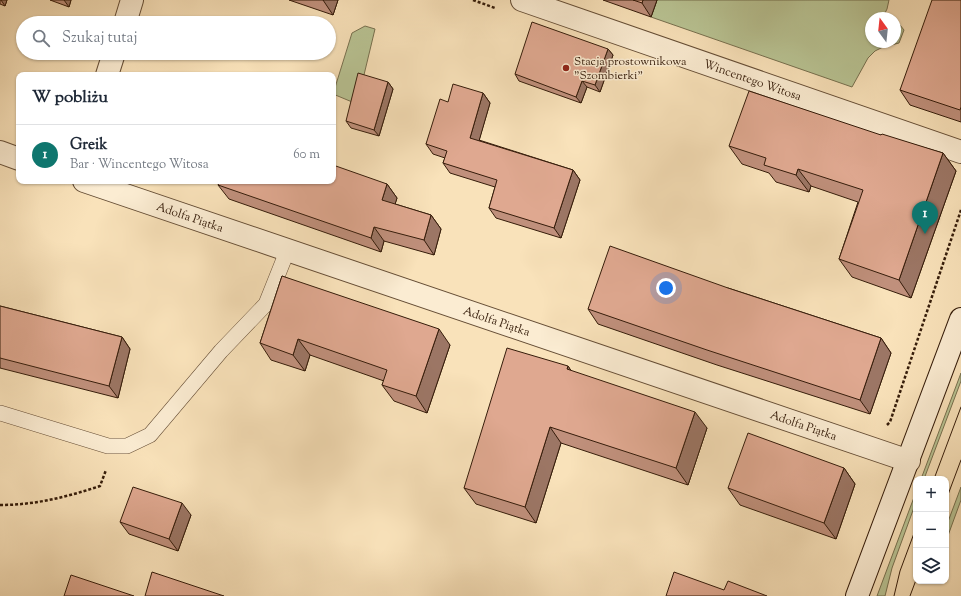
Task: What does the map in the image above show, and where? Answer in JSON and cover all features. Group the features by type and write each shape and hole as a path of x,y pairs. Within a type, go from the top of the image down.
{"street":[{"path":"127,16 132,0"},
{"name":"Wincentego Witosa","path":"522,0 961,152"},
{"path":"108,72 112,60"},
{"path":"0,152 16,158"},
{"name":"Adolfa Piątka","path":"93,184 909,461"},
{"path":"858,596 961,319"}],"lane":[{"path":"0,413 108,446 127,446 150,435 221,351 266,304 288,249"}],"path":[{"path":"886,425 890,422 961,210"},
{"path":"0,505 29,504 51,500 71,496 100,486 110,460 127,446"}],"green space":[{"path":"657,0 889,0 886,12 865,12 865,48 881,48 875,51 868,58 852,87 651,17"},
{"path":"365,26 375,29 357,104 336,95 336,84 352,33"},
{"path":"901,26 904,30 901,38"},
{"path":"961,373 961,381 925,476 922,476"},
{"path":"961,487 961,500 949,533 949,519"},
{"path":"913,500 913,510 892,568 885,596 877,596"}],"building":[{"path":"633,0 643,0 642,3"},
{"path":"932,0 961,0 960,110 900,90"},
{"name":"Stacja prostownikowa \"Szombierki\"","path":"532,22 608,49 595,85 582,81 576,97 515,74"},
{"path":"358,73 388,82 374,130 346,121"},
{"path":"453,84 483,93 470,138 573,170 554,228 489,208 497,180 443,163 447,151 426,144 440,99 448,102"},
{"path":"749,91 881,135 882,134 943,153 899,280 839,259 863,190 798,169 796,175 764,165 766,158 729,146"},
{"path":"336,166 387,184 382,200 431,215 424,240 374,227 371,238 218,185 336,184"},
{"path":"610,246 728,288 881,338 860,400 588,309"},
{"path":"282,276 439,329 416,396 382,385 387,370 298,339 293,355 260,343"},
{"path":"0,306 122,337 109,386 0,358"},
{"path":"507,348 568,366 567,369 695,412 676,468 550,427 525,507 464,488"},
{"path":"748,433 844,468 824,523 728,488"},
{"path":"133,487 182,503 169,539 120,522"},
{"path":"152,572 224,596 145,596"},
{"path":"674,572 724,590 728,581 767,596 666,596"},
{"path":"71,575 134,596 64,596"}],"tram line":[{"path":"935,476 961,407"},
{"path":"949,492 961,460"},
{"path":"894,596 900,571 913,536"},
{"path":"910,596 914,584"}],"place":[{"name":"Stacja prostownikowa \"Szombierki\"","path":"566,68"},
{"name":"Greik","path":"925,234"}]}
